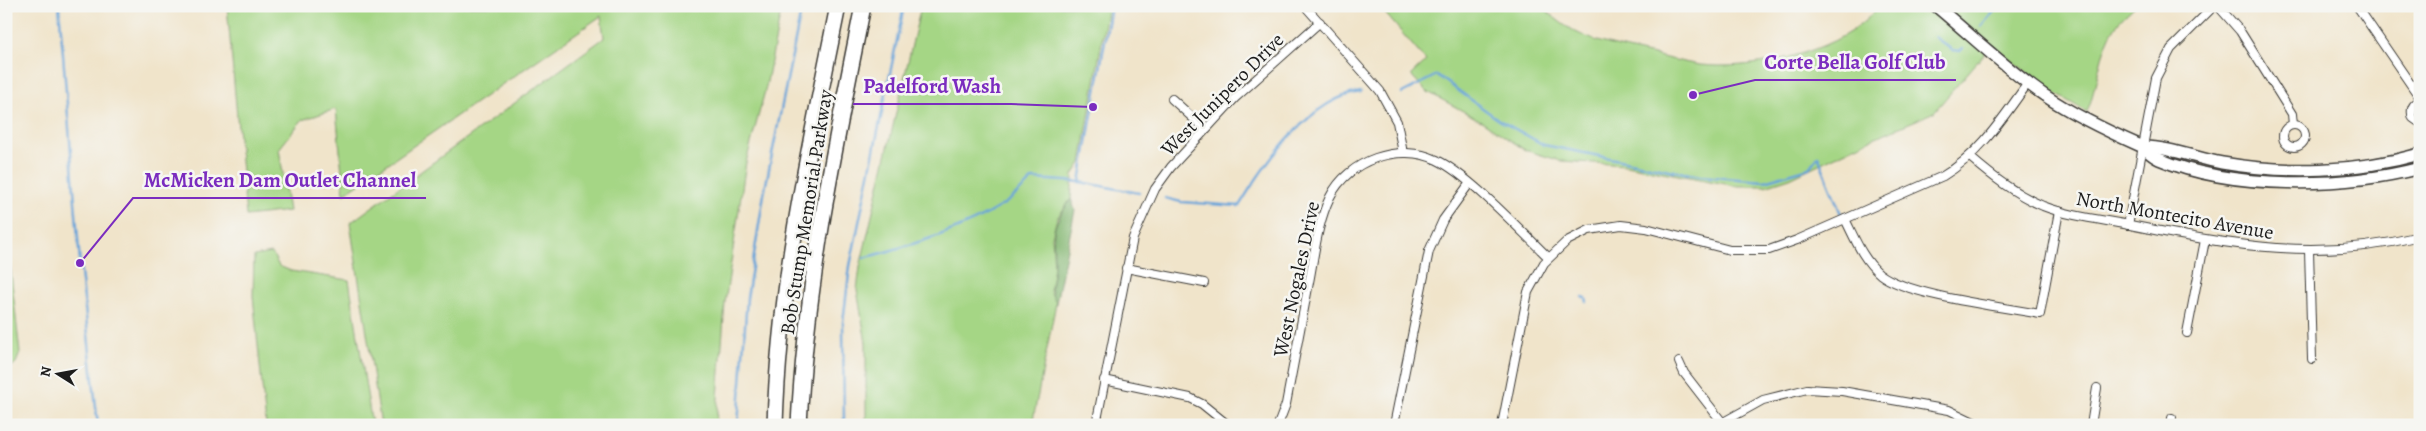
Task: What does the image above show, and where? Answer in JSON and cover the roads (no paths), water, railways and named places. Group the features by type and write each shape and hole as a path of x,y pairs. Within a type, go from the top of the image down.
{"highway":[{"name":"Bob Stump Memorial Parkway","path":"775,425 783,313 795,225 838,6"},
{"name":"Bob Stump Memorial Parkway","path":"799,425 807,319 816,247 863,6"}],"street":[{"path":"1306,6 1388,102 1397,122 1403,153 1438,160 1470,184 1548,257"},
{"path":"1936,6 2028,83 2089,122 2143,147 2157,158 2187,168 2224,176 2271,182 2347,181 2420,168"},
{"path":"2128,225 2156,78 2162,63 2171,49 2216,6 2245,38 2292,114 2294,125"},
{"path":"2357,6 2420,100 2414,104 2411,111 2413,118 2420,123"},
{"name":"West Junipero Drive","path":"1096,425 1132,238 1155,189 1171,167 1205,129 1256,77 1320,22"},
{"path":"1502,425 1528,292 1536,273 1548,257 1567,241 1580,234 1608,226 1633,226 1730,250 1753,252 1785,245 1942,176 1971,158 2028,83"},
{"path":"1172,99 1205,129"},
{"path":"2143,147 2160,147 2224,163 2298,169 2364,166 2420,154"},
{"name":"West Nogales Drive","path":"1278,425 1286,404 1320,222 1330,196 1339,181 1353,170 1385,155 1403,153"},
{"name":"North Montecito Avenue","path":"1971,158 2010,189 2043,206 2059,211 2205,240 2262,248 2309,250 2367,246 2418,237"},
{"path":"1394,425 1429,252 1443,220 1470,184"},
{"path":"1845,219 1864,257 1890,280 1913,289 2040,314 2059,211"},
{"path":"2418,237 2420,247"},
{"path":"2187,333 2205,240"},
{"path":"2309,250 2312,359"},
{"path":"1126,268 1204,283"},
{"path":"1679,362 1684,373 1720,423 1763,400 1807,389 1842,391 1949,410 1980,425"},
{"path":"1104,380 1190,398 1202,404 1228,425"},
{"path":"2091,425 2097,388"}],"waterway":[{"path":"59,6 80,263 98,425"},
{"path":"738,425 747,298 764,194 802,6"},
{"path":"844,425 843,322 850,266 904,6"},
{"path":"1080,182 1111,6"},
{"path":"1981,26 1999,6"},
{"path":"1935,37 1952,50 1960,51 1963,48"},
{"path":"1402,93 1437,75 1499,120 1544,145 1700,176 1764,181 1809,168 1818,156"},
{"path":"1165,198 1181,202 1239,206 1275,154 1307,120 1324,106 1342,97 1361,92"},
{"path":"1818,156 1841,214"},
{"path":"864,258 934,237 969,223 1014,197 1033,179 1080,182 1139,193"},
{"path":"1583,297 1586,298 1587,302"}],"place":[{"name":"Corte Bella Golf Club","path":"1693,95"},
{"name":"Padelford Wash","path":"1093,107"},
{"name":"McMicken Dam Outlet Channel","path":"80,263"}]}
